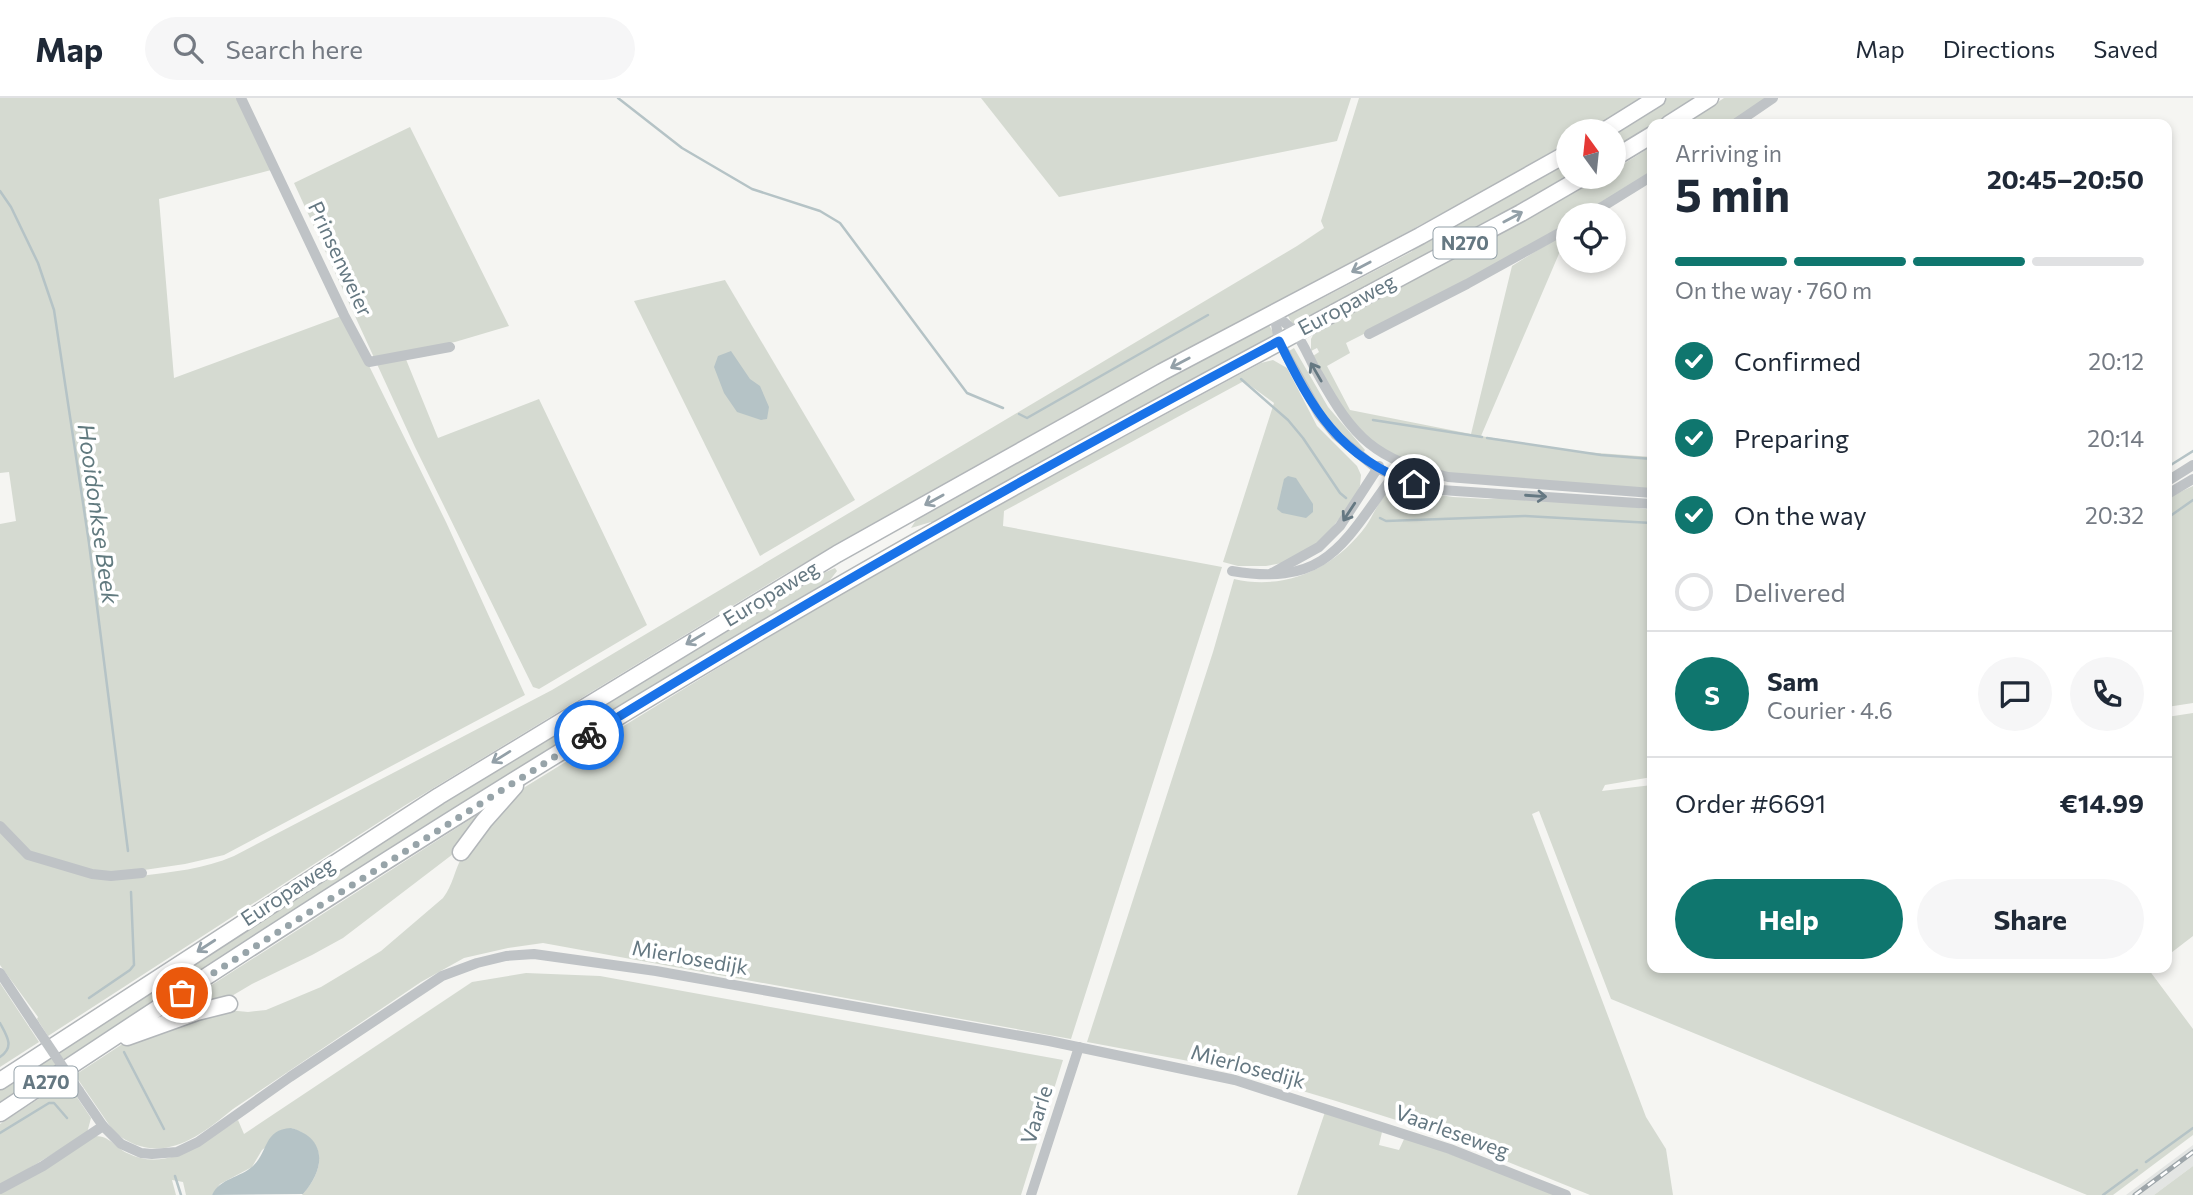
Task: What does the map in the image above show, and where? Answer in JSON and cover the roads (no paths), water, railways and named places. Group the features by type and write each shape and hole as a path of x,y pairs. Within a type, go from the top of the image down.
{"highway":[{"path":"1623,119 1657,98"},
{"path":"1677,119 1710,98"},
{"path":"1626,151 1647,138"},
{"name":"Europaweg","path":"0,1081 325,869 574,712 837,554 1050,434 1420,236 1556,160"},
{"name":"Europaweg","path":"0,1113 525,774 753,636 938,529 1295,332 1562,189"},
{"name":"A270","path":"461,852 525,774"},
{"name":"A270","path":"93,1051 152,1027 229,1004"}],"street":[{"name":"Prinsenweier","path":"241,98 369,362 450,347"},
{"path":"1742,119 1773,98"},
{"path":"1608,203 1647,179"},
{"path":"1369,334 1556,235"},
{"path":"1274,313 1295,332 1344,418 1366,441 1390,459 1448,477 1647,493"},
{"path":"1274,313 1279,341 1319,414 1350,449 1376,468 1441,491 1647,504"},
{"path":"1270,574 1319,547 1340,526 1376,468 1390,459"},
{"path":"1232,571 1293,573 1326,559 1346,539 1393,476 1390,459"},
{"path":"2172,478 2193,465"},
{"path":"2172,491 2193,479"},
{"path":"0,827 28,855 92,874 111,876 142,873"},
{"name":"Mierlosedijk","path":"0,973 103,1126 121,1144 141,1153 163,1155 187,1149 442,976 506,956 534,954 656,971 1079,1047 1235,1080 1325,1109"},
{"name":"Vaarle","path":"1031,1195 1079,1047"},
{"name":"Vaarleseweg","path":"1325,1109 1450,1149 1566,1195"},
{"path":"0,1189 43,1166 103,1126"}],"waterway":[{"path":"618,98 682,148 752,189 820,211 840,223 967,393 1003,408"},
{"name":"Hooidonkse Beek","path":"0,191 11,207 38,263 54,310 89,543 128,851"},
{"path":"1019,414 1027,418 1208,315"},
{"path":"1241,379 1288,420 1346,498"},
{"path":"1373,420 1482,437"},
{"path":"1487,438 1601,455 1647,459"},
{"path":"2172,464 2193,451"},
{"path":"2172,515 2193,500"},
{"path":"1380,518 1386,521 1525,516 1647,523"},
{"name":"Hooidonkse Beek","path":"89,998 134,965 131,892"},
{"path":"0,1023 8,1045 0,1057"},
{"name":"Hooidonkse Beek","path":"124,1052 164,1129"},
{"path":"0,1133 49,1103 54,1103 67,1118"},
{"path":"2146,1162 2193,1128"},
{"path":"2103,1195 2137,1170"},
{"name":"Hooidonkse Beek","path":"175,1176 181,1195"}],"railway":[{"path":"2135,1195 2193,1152"}]}
